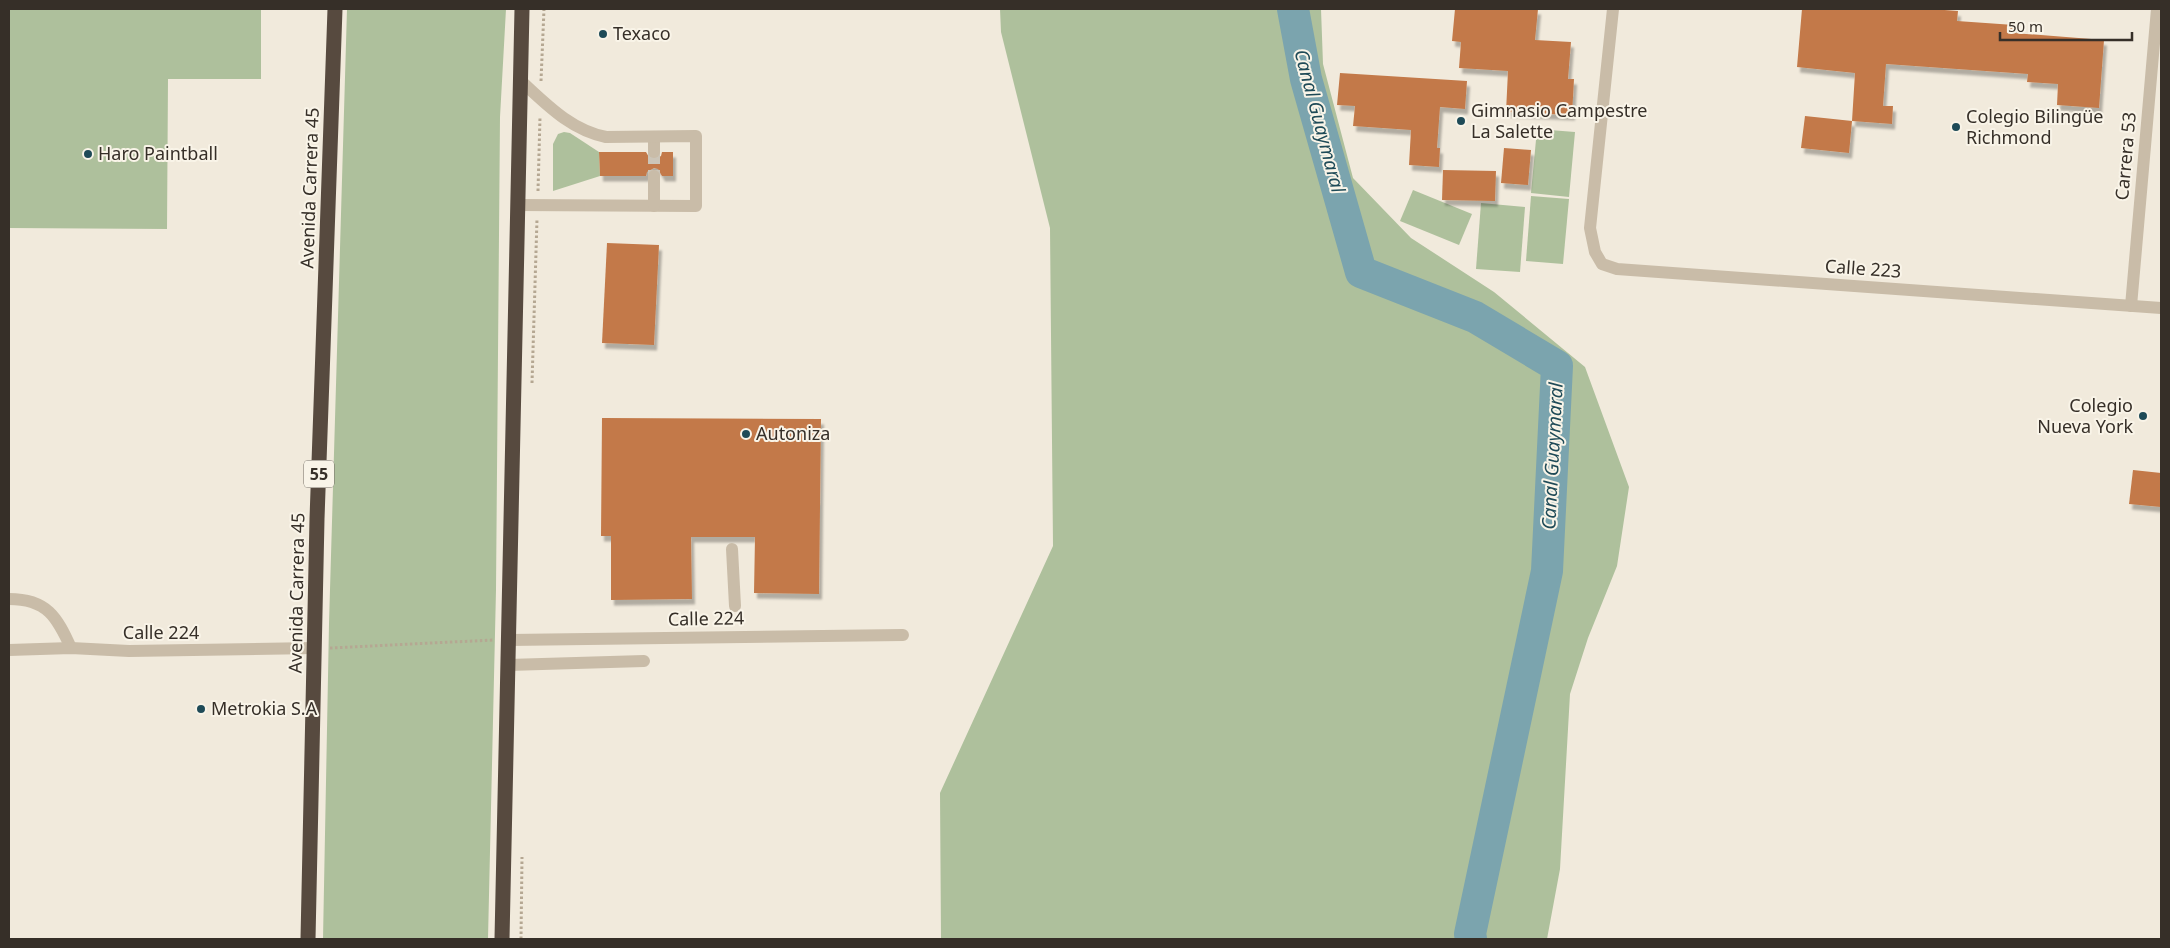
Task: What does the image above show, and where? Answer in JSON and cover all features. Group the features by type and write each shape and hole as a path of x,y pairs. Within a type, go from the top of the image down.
{"highway":[{"path":"502,939 522,9"},
{"name":"Avenida Carrera 45","path":"308,939 314,648 334,10"}],"street":[{"name":"Calle 223","path":"1612,9 1590,228 1595,252 1602,264 1617,269 2161,308"},
{"name":"Carrera 53","path":"2131,306 2156,9"},
{"path":"518,205 696,206 696,136 606,137 595,135 573,125 541,100 521,81"},
{"path":"654,137 654,152"},
{"path":"654,176 654,206"},
{"path":"732,549 735,606"},
{"path":"9,599 24,599 49,611 59,622 71,648"},
{"name":"Calle 224","path":"509,640 903,634"},
{"name":"Calle 224","path":"9,650 71,648 129,651 314,648"},
{"path":"508,665 644,661"}],"path":[{"path":"532,392 544,9"},
{"path":"314,648 509,640"},
{"path":"521,939 522,851"}],"green space":[{"name":"Haro Paintball","path":"9,9 261,9 261,79 168,79 167,229 9,228"},
{"path":"347,9 506,9 500,117 496,590 488,939 323,939 329,624"},
{"path":"1000,9 1321,9 1323,64 1353,178 1411,238 1494,292 1585,367 1629,487 1617,566 1588,638 1570,694 1560,869 1547,939 941,939 940,793 1053,546 1050,228 1001,32"},
{"path":"1537,129 1575,132 1569,197 1531,193"},
{"path":"570,133 599,152 600,176 553,191 553,144 558,134"},
{"path":"1413,190 1472,214 1459,245 1400,221"},
{"path":"1531,196 1569,199 1563,264 1526,261"},
{"path":"1481,203 1525,207 1520,272 1476,269"}],"building":[{"path":"1455,9 1538,9 1535,40 1571,42 1568,79 1574,79 1572,115 1506,112 1508,71 1459,68 1461,42 1452,41"},
{"path":"1802,9 1931,9 1958,11 1957,21 2014,25 2014,33 2104,40 2099,108 2057,105 2058,84 2027,82 2028,74 1886,64 1883,106 1893,106 1892,124 1852,121 1855,73 1797,67"},
{"path":"1340,73 1467,81 1465,109 1440,107 1437,148 1440,148 1439,167 1409,165 1411,130 1353,126 1355,106 1337,105"},
{"path":"1805,116 1852,121 1849,153 1801,148"},
{"path":"1504,148 1531,150 1528,185 1501,183"},
{"path":"599,152 646,152 650,159 654,160 661,156 662,152 673,152 673,176 662,176 658,169 654,168 647,172 646,176 600,176"},
{"path":"1443,170 1496,171 1495,201 1442,200"},
{"path":"607,243 659,245 654,345 602,343"},
{"path":"602,418 821,419 819,594 754,593 755,537 691,537 692,599 611,600 611,536 601,536"},
{"path":"2133,470 2161,473 2161,507 2129,504"}],"waterway":[{"name":"Canal Guaymaral","path":"1293,9 1306,79 1361,272 1475,317 1557,366 1547,571 1470,934 1471,939"}],"tunnel":[{"path":"654,152 654,176"}],"place":[{"name":"Texaco","path":"603,34"},
{"name":"Gimnasio Campestre La Salette","path":"1461,121"},
{"name":"Colegio Bilingüe Richmond","path":"1956,127"},
{"name":"Haro Paintball","path":"88,154"},
{"name":"Colegio Nueva York","path":"2143,416"},
{"name":"Autoniza","path":"746,434"},
{"name":"Metrokia S.A","path":"201,709"}]}
